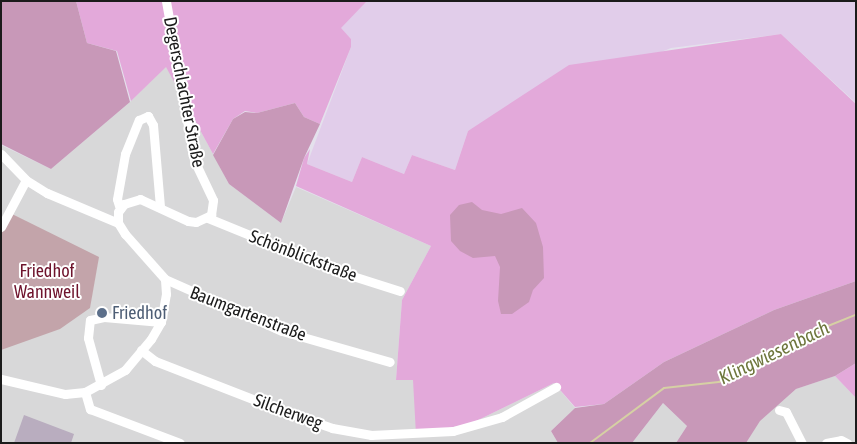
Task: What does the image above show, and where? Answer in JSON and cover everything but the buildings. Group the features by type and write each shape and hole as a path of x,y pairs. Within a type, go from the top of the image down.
{"street":[{"name":"Degerschlachter Straße","path":"166,1 194,160 212,200 208,218"},
{"path":"118,223 120,209 117,199 125,154 139,120 148,116 153,125 160,207"},
{"path":"1,154 26,180 74,206 118,223 165,279 166,301 161,322 125,370 101,385 85,392 65,394 1,379"},
{"path":"1,227 26,180"},
{"path":"120,209 130,201 140,199 188,222 208,218"},
{"name":"Schönblickstraße","path":"208,218 337,271 400,291"},
{"name":"Baumgartenstraße","path":"165,279 282,331 390,362"},
{"path":"101,385 88,338 90,320 104,317 161,322"},
{"name":"Silcherweg","path":"140,350 155,361 286,412 332,428 371,435 453,431 502,417 556,387"},
{"path":"85,392 90,409 180,443"},
{"path":"779,410 786,412 802,443"},
{"path":"826,443 841,440 847,443"}],"shaded area":[{"path":"1,1 76,1 87,43 116,51 130,102 51,169 1,144"},
{"path":"76,1 367,1 341,28 351,39 351,47 320,124 304,117 295,103 257,113 245,111 233,119 213,154 166,67 131,101 117,51 87,43"},
{"path":"367,1 856,1 856,103 781,34 671,48 468,131 455,170 412,155 404,174 362,157 352,182 307,164 351,47 351,39 340,28"},
{"path":"781,34 856,104 856,281 774,310 664,362 604,404 575,407 554,383 472,423 416,435 413,380 396,380 402,300 431,246 296,186 304,158 310,149 307,164 352,182 362,157 404,174 412,155 455,170 468,131 569,65"},
{"path":"166,66 229,184 281,223 296,187 431,246 402,300 396,380 413,380 472,423 554,383 575,408 551,431 558,443 1,443 1,145 51,169 130,102"},
{"path":"295,103 304,117 320,124 304,158 281,223 229,184 213,155 233,119 245,112 257,113"},
{"path":"472,202 482,210 501,214 522,208 536,223 543,247 544,278 533,290 529,302 512,314 501,314 498,301 500,267 495,256 473,258 460,251 451,241 450,215 459,205"},
{"path":"856,281 856,363 835,376 796,389 760,421 746,443 676,443 687,426 663,403 632,443 558,443 551,431 575,408 604,404 664,362 774,310"},
{"path":"856,363 856,398 835,376"},
{"path":"835,376 856,398 856,443 746,443 759,421 796,389"},
{"path":"663,403 687,426 676,443 632,443"},
{"path":"24,415 74,434 71,443 14,443"}],"green space":[{"name":"Friedhof Wannweil","path":"12,214 99,257 90,308 60,329 1,350 1,234"}],"waterway":[{"name":"Klingwiesenbach","path":"590,443 664,388 719,382 823,328 856,315"}],"place":[{"name":"Friedhof","path":"102,313"}]}
